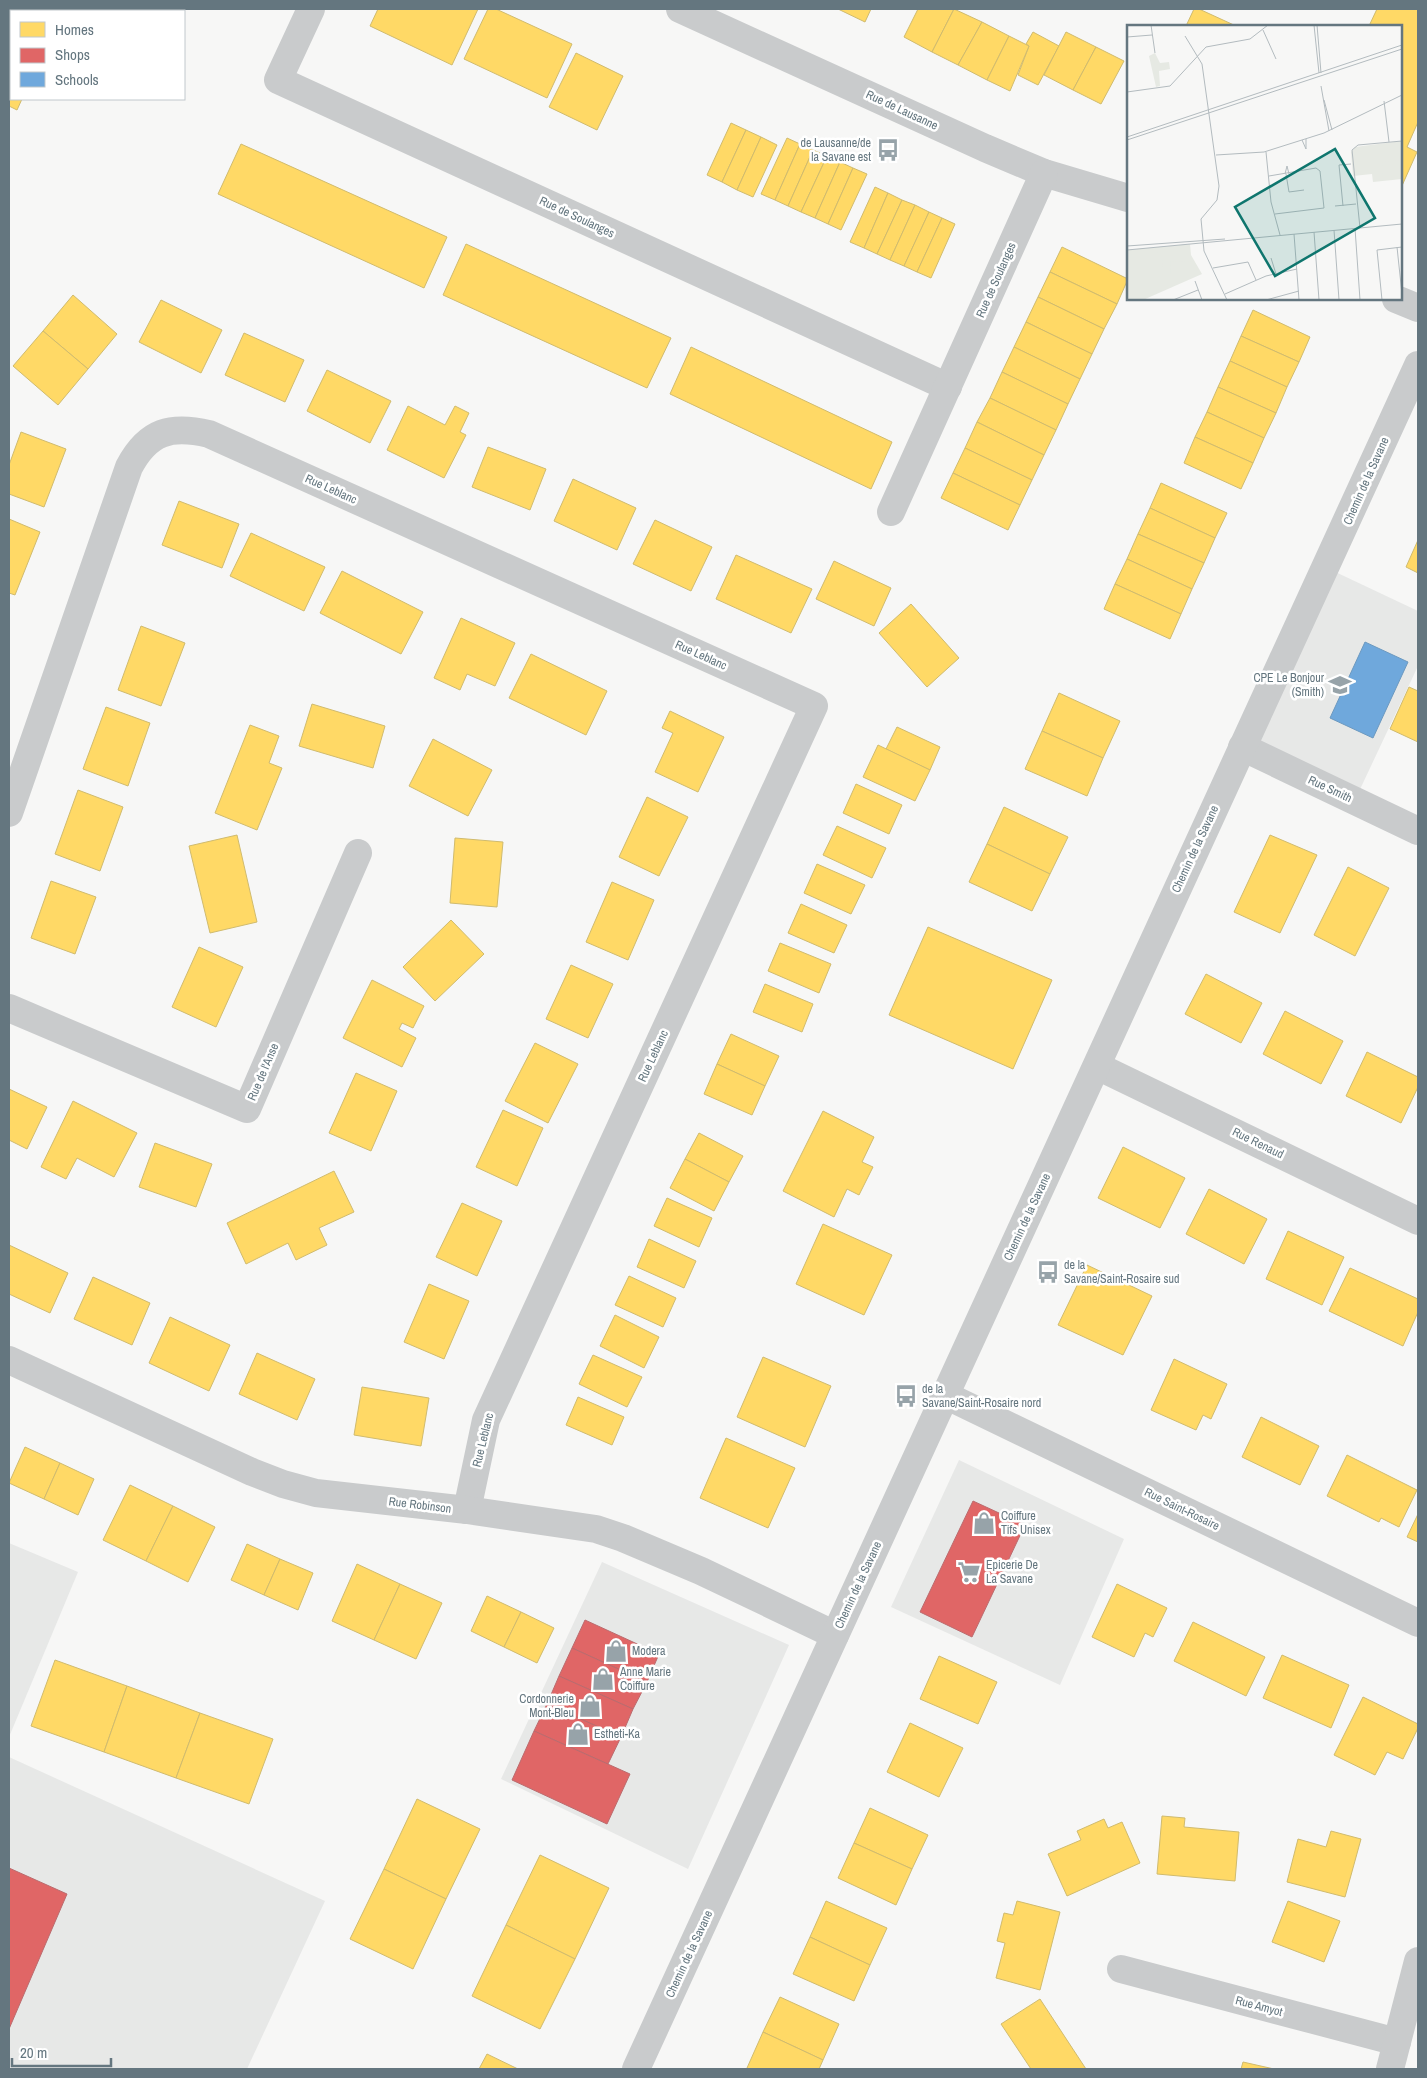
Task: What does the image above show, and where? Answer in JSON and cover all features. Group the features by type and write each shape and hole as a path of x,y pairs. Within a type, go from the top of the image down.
{"street":[{"name":"Rue de Soulanges","path":"311,9 278,80 948,387"},
{"name":"Rue de Lausanne","path":"680,9 1044,173 1127,198"},
{"name":"Rue de Soulanges","path":"892,512 1044,173"},
{"path":"1398,300 1418,308"},
{"name":"Chemin de la Savane","path":"636,2069 1242,747 1327,568 1409,409 1418,365"},
{"name":"Rue Leblanc","path":"9,813 129,467 138,451 153,437 171,430 188,429 209,434 814,706 486,1420 467,1510"},
{"name":"Rue Smith","path":"1242,747 1418,831"},
{"name":"Rue de l'Anse","path":"9,1008 247,1109 358,853"},
{"name":"Rue Renaud","path":"1097,1066 1418,1221"},
{"name":"Rue Robinson","path":"9,1360 252,1472 283,1484 316,1493 467,1510 568,1524 623,1538 701,1571 835,1635"},
{"name":"Rue Saint-Rosaire","path":"945,1395 1418,1623"},
{"path":"1390,2069 1418,1961"},
{"name":"Rue Amyot","path":"1121,1969 1397,2042"}],"shaded area":[{"name":"CPE Le Bonjour (Smith)","path":"1327,568 1418,611 1418,666 1355,800 1242,747"},
{"path":"959,1460 1124,1539 1060,1685 891,1607"},
{"path":"9,1543 78,1572 9,1737"},
{"path":"602,1562 789,1645 688,1869 501,1779"},
{"path":"9,1757 325,1901 247,2069 9,2069"}],"building: Homes":[{"path":"9,9 65,9 10,10 10,100 22,100 17,110 9,106"},
{"path":"378,9 478,9 452,65 370,26"},
{"path":"488,9 496,9 572,44 547,98 464,59"},
{"path":"838,9 871,9 865,22"},
{"path":"918,9 954,9 932,52 904,37"},
{"path":"954,9 982,22 958,65 932,52"},
{"path":"1194,9 1199,9 1234,25 1186,25"},
{"path":"1377,9 1418,9 1418,122 1407,147 1417,152 1402,186 1402,25 1369,25"},
{"path":"982,22 1009,36 987,80 958,65"},
{"path":"1033,32 1059,46 1038,85 1018,75 1029,46 1026,44"},
{"path":"1066,32 1096,47 1073,90 1044,75"},
{"path":"1009,36 1029,46 1010,91 987,80"},
{"path":"1096,47 1124,61 1101,104 1073,90"},
{"path":"576,53 623,76 597,130 549,107"},
{"path":"731,123 746,130 722,182 707,175"},
{"path":"746,130 761,137 737,190 722,182"},
{"path":"761,137 777,145 753,197 737,190"},
{"path":"787,138 800,144 775,200 761,194"},
{"path":"241,144 447,237 424,288 218,194"},
{"path":"800,144 813,150 788,206 775,200"},
{"path":"813,150 827,156 801,212 788,206"},
{"path":"827,156 840,162 815,218 801,212"},
{"path":"840,162 853,168 828,224 815,218"},
{"path":"853,168 867,174 841,230 828,224"},
{"path":"875,187 888,193 864,248 850,242"},
{"path":"888,193 902,200 877,254 864,248"},
{"path":"902,200 915,205 890,260 877,254"},
{"path":"915,205 929,212 904,266 890,260"},
{"path":"929,212 942,218 917,272 904,266"},
{"path":"942,218 955,224 931,278 917,272"},
{"path":"466,244 671,338 647,388 443,295"},
{"path":"1062,247 1127,279 1127,281 1117,304 1050,272"},
{"path":"1050,272 1117,304 1104,329 1038,297"},
{"path":"73,295 117,334 88,369 43,331"},
{"path":"1038,297 1104,329 1092,354 1026,322"},
{"path":"161,300 222,330 201,373 139,342"},
{"path":"1253,310 1310,337 1299,362 1241,336"},
{"path":"1026,322 1092,354 1080,379 1014,347"},
{"path":"43,331 88,369 58,405 13,366"},
{"path":"244,333 304,360 285,402 225,375"},
{"path":"1241,336 1299,362 1287,387 1230,361"},
{"path":"691,347 892,442 871,489 670,394"},
{"path":"1014,347 1080,379 1068,404 1002,372"},
{"path":"1230,361 1287,387 1276,413 1218,387"},
{"path":"327,370 391,401 370,443 307,411"},
{"path":"1002,372 1068,404 1056,430 990,398"},
{"path":"1218,387 1276,413 1264,438 1207,412"},
{"path":"990,398 1056,430 1044,455 977,422"},
{"path":"408,406 445,425 455,406 469,413 460,432 466,435 444,478 387,450"},
{"path":"1207,412 1264,438 1253,463 1195,437"},
{"path":"977,422 1044,455 1032,480 965,448"},
{"path":"21,432 66,449 44,507 9,494 9,465"},
{"path":"1195,437 1253,463 1241,489 1184,463"},
{"path":"488,447 546,469 530,510 472,487"},
{"path":"965,448 1032,480 1020,505 953,473"},
{"path":"953,473 1020,505 1008,530 941,498"},
{"path":"573,479 636,508 617,550 554,521"},
{"path":"1161,483 1227,513 1215,538 1150,508"},
{"path":"179,501 239,524 222,568 162,545"},
{"path":"1150,508 1215,538 1204,563 1138,534"},
{"path":"9,519 40,532 15,595 9,593"},
{"path":"655,520 712,547 691,591 633,564"},
{"path":"251,533 325,567 304,611 230,576"},
{"path":"1138,534 1204,563 1192,589 1127,559"},
{"path":"1418,540 1418,573 1406,567"},
{"path":"736,555 812,589 791,633 716,599"},
{"path":"1127,559 1192,589 1181,614 1115,584"},
{"path":"834,561 891,588 874,626 816,599"},
{"path":"342,571 423,612 401,654 320,613"},
{"path":"1115,584 1181,614 1170,639 1104,609"},
{"path":"911,604 959,658 927,687 879,633"},
{"path":"461,618 515,643 495,686 467,674 460,690 434,678"},
{"path":"141,626 185,643 161,706 118,690"},
{"path":"531,654 607,691 586,735 509,698"},
{"path":"1409,687 1418,691 1418,742 1390,729"},
{"path":"1059,693 1120,721 1103,758 1042,731"},
{"path":"312,704 385,726 373,768 299,746"},
{"path":"106,707 150,723 128,786 83,769"},
{"path":"670,711 724,737 698,792 655,772 673,733 662,728"},
{"path":"250,725 279,736 269,763 282,768 257,830 215,813"},
{"path":"897,727 940,747 930,770 886,749"},
{"path":"1042,731 1103,758 1087,796 1025,769"},
{"path":"433,739 492,770 468,816 409,786"},
{"path":"878,745 930,770 915,801 863,777"},
{"path":"856,784 902,805 889,834 843,813"},
{"path":"78,790 123,807 100,871 55,854"},
{"path":"647,797 688,817 659,876 619,857"},
{"path":"1004,807 1068,837 1050,874 987,844"},
{"path":"837,826 886,848 872,878 823,855"},
{"path":"237,835 257,922 210,933 189,846"},
{"path":"1270,835 1317,855 1280,933 1234,912"},
{"path":"455,838 503,842 497,907 450,903"},
{"path":"987,844 1050,874 1032,911 969,882"},
{"path":"817,864 865,885 851,914 804,893"},
{"path":"1348,867 1389,888 1355,956 1314,935"},
{"path":"51,881 96,897 75,954 31,938"},
{"path":"612,882 654,900 628,960 586,942"},
{"path":"801,904 847,925 834,953 788,933"},
{"path":"451,920 484,954 435,1001 403,967"},
{"path":"928,927 1052,980 1013,1069 889,1015"},
{"path":"780,943 831,964 819,993 768,971"},
{"path":"199,947 243,967 216,1027 172,1007"},
{"path":"571,965 613,984 588,1038 546,1019"},
{"path":"1206,974 1262,1003 1241,1043 1185,1014"},
{"path":"372,980 424,1006 413,1028 402,1023 399,1029 416,1038 402,1067 343,1038"},
{"path":"765,984 813,1004 802,1032 753,1012"},
{"path":"1285,1011 1343,1041 1321,1084 1263,1054"},
{"path":"731,1034 779,1056 765,1086 717,1064"},
{"path":"535,1043 578,1064 548,1123 505,1101"},
{"path":"1367,1052 1418,1077 1418,1087 1401,1123 1346,1096"},
{"path":"717,1064 765,1086 752,1115 704,1094"},
{"path":"356,1073 397,1091 371,1151 329,1133"},
{"path":"9,1089 47,1107 27,1149 9,1140"},
{"path":"73,1101 137,1133 114,1177 77,1158 66,1179 41,1167"},
{"path":"503,1110 543,1128 517,1186 476,1167"},
{"path":"823,1111 874,1137 862,1162 873,1167 859,1195 847,1189 834,1217 783,1191"},
{"path":"699,1133 743,1156 729,1182 685,1159"},
{"path":"155,1143 212,1164 196,1207 139,1187"},
{"path":"1123,1147 1185,1178 1160,1228 1098,1198"},
{"path":"685,1159 729,1182 714,1211 670,1188"},
{"path":"334,1171 354,1212 319,1228 327,1245 296,1260 288,1243 246,1264 227,1223"},
{"path":"1209,1189 1267,1219 1244,1264 1186,1234"},
{"path":"667,1198 712,1218 699,1247 654,1226"},
{"path":"462,1203 502,1221 477,1276 436,1257"},
{"path":"823,1224 892,1255 864,1315 796,1284"},
{"path":"1288,1231 1344,1257 1322,1305 1266,1279"},
{"path":"649,1239 696,1261 684,1288 637,1267"},
{"path":"9,1245 68,1273 50,1313 9,1294"},
{"path":"1087,1265 1152,1296 1123,1355 1058,1325"},
{"path":"1350,1268 1418,1299 1418,1312 1403,1346 1329,1311"},
{"path":"629,1276 676,1298 663,1327 615,1305"},
{"path":"93,1277 150,1303 132,1345 74,1319"},
{"path":"429,1284 469,1301 444,1359 404,1342"},
{"path":"615,1315 659,1337 644,1368 600,1346"},
{"path":"170,1317 230,1345 209,1391 149,1363"},
{"path":"257,1353 315,1379 297,1420 239,1394"},
{"path":"593,1355 642,1377 627,1407 579,1384"},
{"path":"763,1357 831,1386 805,1447 737,1417"},
{"path":"1174,1359 1227,1384 1211,1419 1203,1415 1196,1430 1151,1410"},
{"path":"362,1387 429,1398 421,1446 354,1435"},
{"path":"578,1397 624,1417 612,1445 566,1425"},
{"path":"1261,1417 1319,1446 1300,1485 1242,1457"},
{"path":"726,1438 795,1468 768,1528 700,1498"},
{"path":"25,1447 60,1463 44,1499 9,1483"},
{"path":"1347,1455 1417,1490 1399,1527 1381,1518 1379,1522 1327,1496"},
{"path":"60,1463 94,1479 78,1515 44,1499"},
{"path":"130,1485 173,1506 146,1561 103,1540"},
{"path":"173,1506 215,1527 188,1582 146,1561"},
{"path":"1418,1514 1418,1542 1407,1537"},
{"path":"247,1544 280,1559 264,1595 231,1580"},
{"path":"280,1559 313,1573 298,1610 264,1595"},
{"path":"357,1564 400,1584 374,1640 332,1621"},
{"path":"400,1584 442,1603 416,1659 374,1640"},
{"path":"1117,1584 1167,1608 1153,1637 1145,1633 1134,1657 1092,1637"},
{"path":"487,1596 521,1612 504,1647 471,1631"},
{"path":"521,1612 554,1628 537,1663 504,1647"},
{"path":"1193,1622 1265,1657 1246,1696 1174,1661"},
{"path":"1282,1655 1349,1685 1331,1728 1263,1698"},
{"path":"939,1656 997,1682 978,1724 920,1699"},
{"path":"55,1660 127,1686 104,1752 31,1726"},
{"path":"127,1686 200,1713 176,1778 104,1752"},
{"path":"1363,1697 1418,1724 1418,1728 1403,1759 1387,1752 1375,1775 1334,1755"},
{"path":"200,1713 273,1739 249,1804 176,1778"},
{"path":"910,1723 963,1748 939,1797 887,1772"},
{"path":"417,1799 480,1829 446,1899 384,1869"},
{"path":"870,1808 928,1835 912,1869 854,1843"},
{"path":"1162,1816 1185,1818 1184,1827 1239,1832 1235,1881 1157,1874"},
{"path":"1104,1819 1108,1828 1122,1822 1140,1863 1067,1896 1048,1854 1081,1840 1077,1831"},
{"path":"1331,1831 1361,1839 1345,1897 1287,1882 1298,1839 1326,1847"},
{"path":"854,1843 912,1869 896,1905 838,1878"},
{"path":"540,1855 609,1888 575,1959 506,1925"},
{"path":"384,1869 446,1899 413,1969 350,1939"},
{"path":"826,1901 887,1928 870,1965 810,1937"},
{"path":"1017,1901 1060,1912 1040,1990 996,1978 1005,1943 997,1941 1004,1913 1013,1915"},
{"path":"1288,1901 1340,1921 1324,1962 1272,1942"},
{"path":"506,1925 575,1959 540,2029 472,1996"},
{"path":"810,1937 870,1965 854,2001 793,1974"},
{"path":"780,1997 839,2024 823,2060 763,2032"},
{"path":"1040,1999 1086,2069 1031,2069 1001,2024"},
{"path":"763,2032 823,2060 819,2069 747,2068"},
{"path":"487,2054 518,2069 479,2069"},
{"path":"1243,2062 1274,2069 1241,2069"}],"building: Shops":[{"path":"973,1501 1025,1525 972,1637 920,1612"},
{"name":"Modera","path":"585,1620 659,1654 647,1682 572,1648"},
{"name":"Anne Marie Coiffure","path":"572,1648 647,1682 633,1709 559,1676"},
{"name":"Cordonnerie Mont-Bleu","path":"559,1676 633,1709 621,1737 547,1704"},
{"name":"Estheti-Ka","path":"547,1704 621,1737 608,1764 534,1731"},
{"path":"534,1731 630,1774 607,1824 512,1780"},
{"path":"9,1868 67,1894 9,2029"}],"building: Schools":[{"path":"1365,642 1408,662 1373,738 1330,718"}],"place":[{"name":"de Lausanne/de la Savane est","path":"888,150"},
{"name":"CPE Le Bonjour (Smith)","path":"1340,685"},
{"name":"de la Savane/Saint-Rosaire sud","path":"1048,1272"},
{"name":"de la Savane/Saint-Rosaire nord","path":"906,1396"},
{"name":"Coiffure Tifs Unisex","path":"984,1523"},
{"name":"Epicerie De La Savane","path":"969,1572"},
{"name":"Modera","path":"616,1651"},
{"name":"Anne Marie Coiffure","path":"603,1679"},
{"name":"Cordonnerie Mont-Bleu","path":"590,1706"},
{"name":"Estheti-Ka","path":"578,1734"}]}
